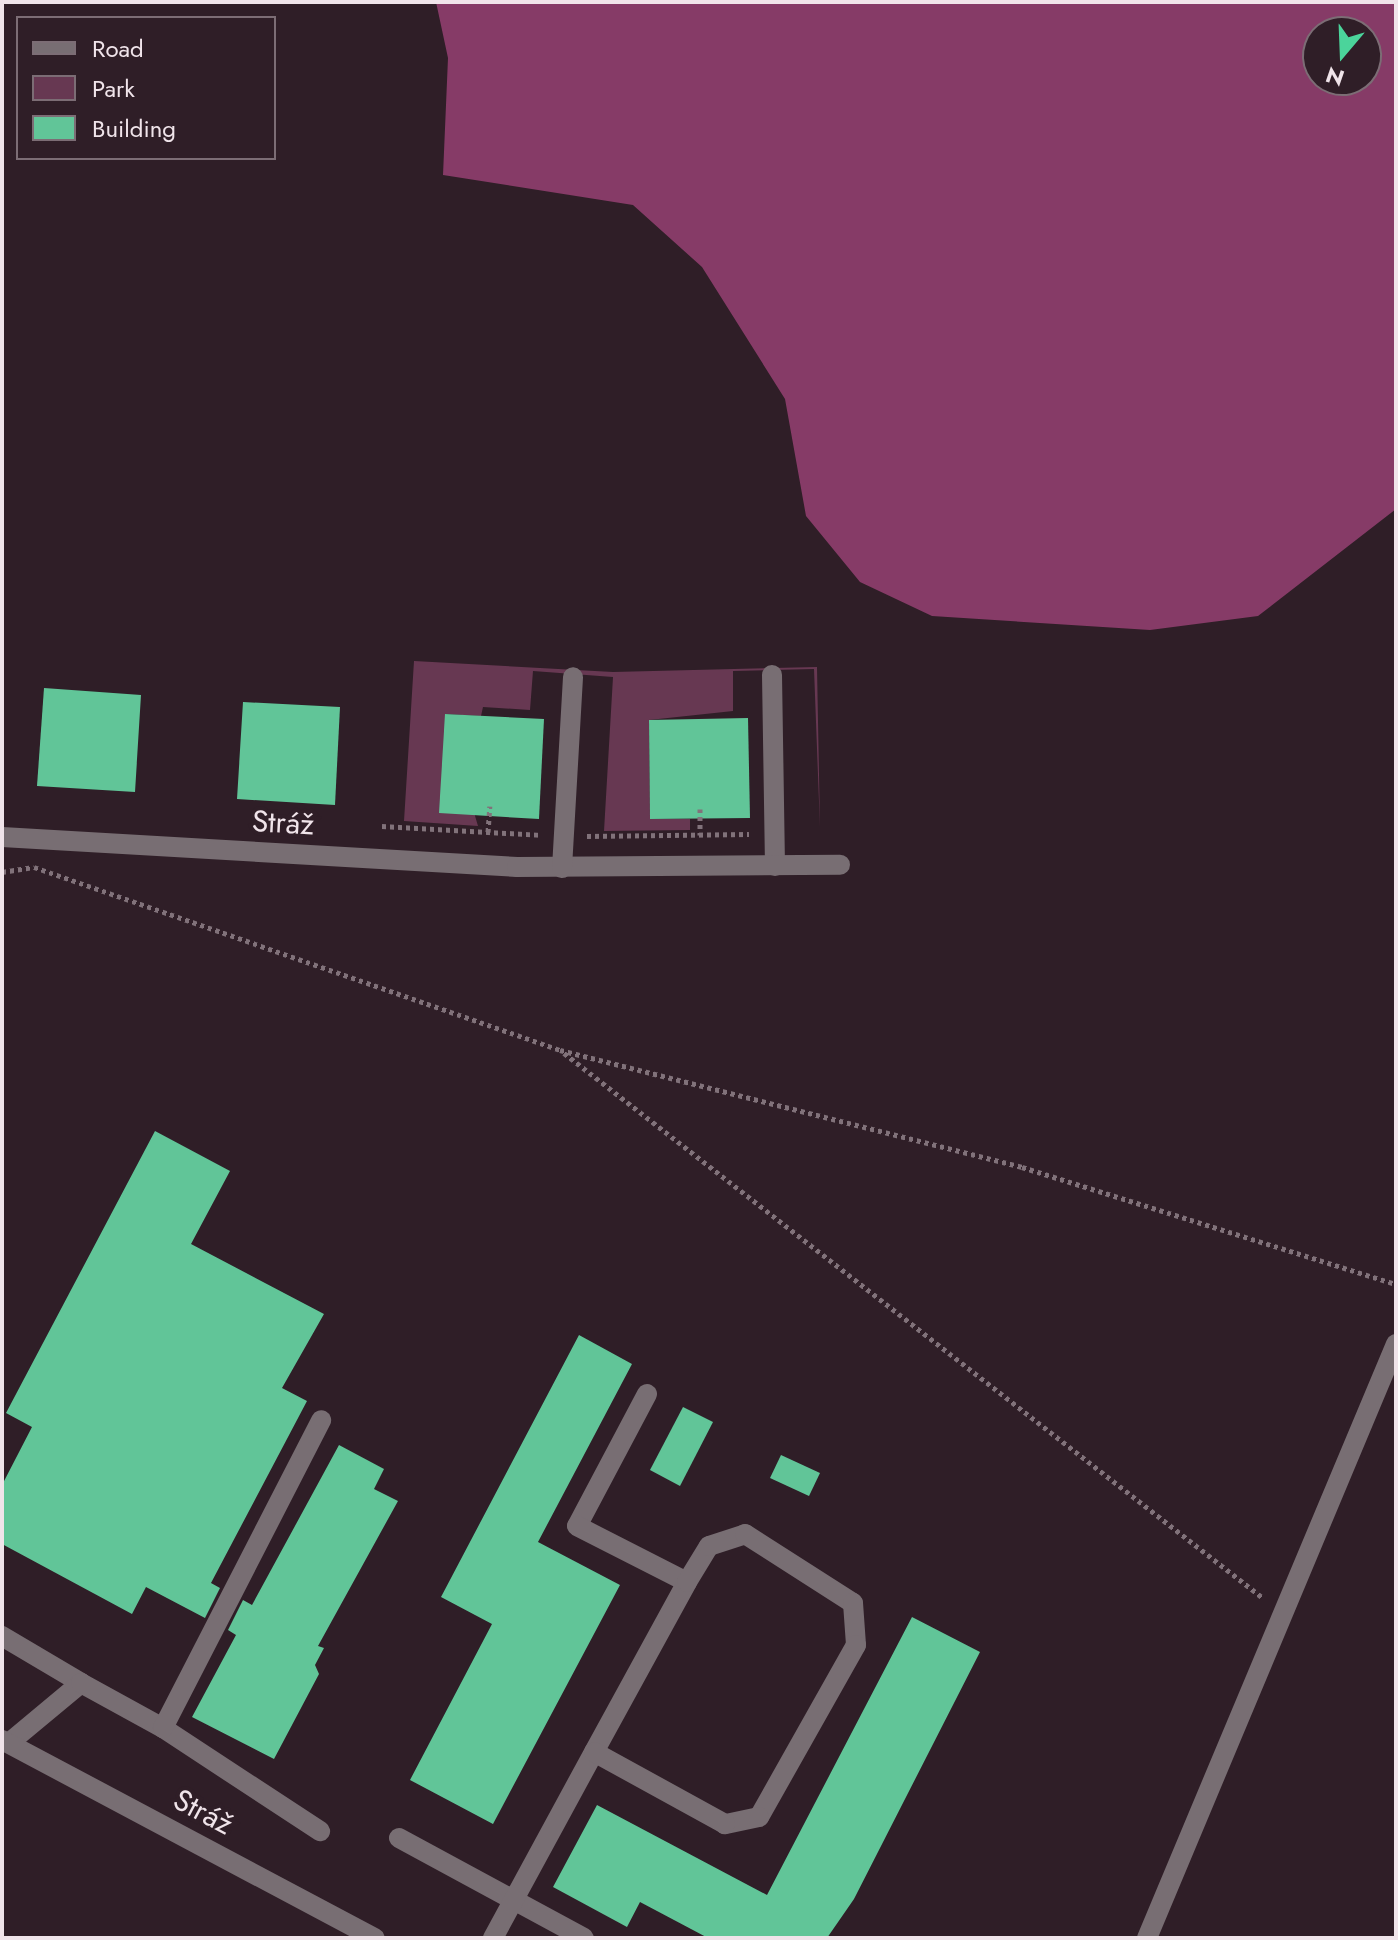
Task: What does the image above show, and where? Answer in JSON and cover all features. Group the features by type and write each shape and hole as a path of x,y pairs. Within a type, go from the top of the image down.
{"street":[{"path":"772,675 775,866"},
{"path":"562,868 573,677"},
{"name":"Stráž","path":"2,837 562,868 840,865"},
{"path":"1147,1938 1279,1611 1396,1344"},
{"path":"647,1394 577,1526 687,1582"},
{"path":"163,1728 321,1420"},
{"path":"493,1938 594,1752 687,1582 709,1546 745,1534 853,1603 856,1645 759,1817 725,1824 594,1752"},
{"path":"2,1636 163,1728 320,1831"},
{"path":"5,1741 81,1683"},
{"name":"Stráž","path":"5,1741 375,1938"},
{"path":"399,1838 584,1938"}],"path":[{"path":"488,840 490,806"},
{"path":"700,809 700,843"},
{"path":"382,826 542,835"},
{"path":"582,836 755,834"},
{"path":"2,872 34,867 560,1050 1022,1167 1396,1284"},
{"path":"560,1050 1279,1611"}],"green space":[{"path":"414,661 613,672 817,667 820,828 814,669 733,671 733,711 649,720 650,819 690,819 690,830 604,831 613,677 533,671 530,710 483,707 481,716 445,714 478,826 404,821"}],"shaded area":[{"path":"436,2 1396,2 1396,509 1258,616 1150,630 932,616 860,582 806,516 785,399 702,267 633,205 443,175 448,58"}],"building":[{"path":"44,688 141,695 135,792 37,786"},
{"path":"243,702 340,707 335,805 237,799"},
{"path":"445,714 544,719 539,819 439,813"},
{"path":"748,718 750,818 650,819 649,720"},
{"path":"155,1131 230,1171 191,1244 324,1314 282,1388 307,1401 211,1583 220,1588 205,1618 146,1587 132,1614 2,1544 2,1485 32,1427 6,1413"},
{"path":"579,1335 632,1364 538,1542 620,1585 493,1824 410,1780 492,1624 441,1597"},
{"path":"683,1407 713,1422 680,1486 650,1470"},
{"path":"339,1445 384,1469 374,1489 398,1501 318,1646 324,1648 315,1665 319,1674 274,1759 192,1717 236,1635 228,1630 243,1600 252,1605"},
{"path":"781,1455 820,1473 809,1496 770,1478"},
{"path":"912,1617 980,1652 854,1899 827,1938 708,1938 640,1902 627,1927 553,1887 597,1805 767,1895"}]}
